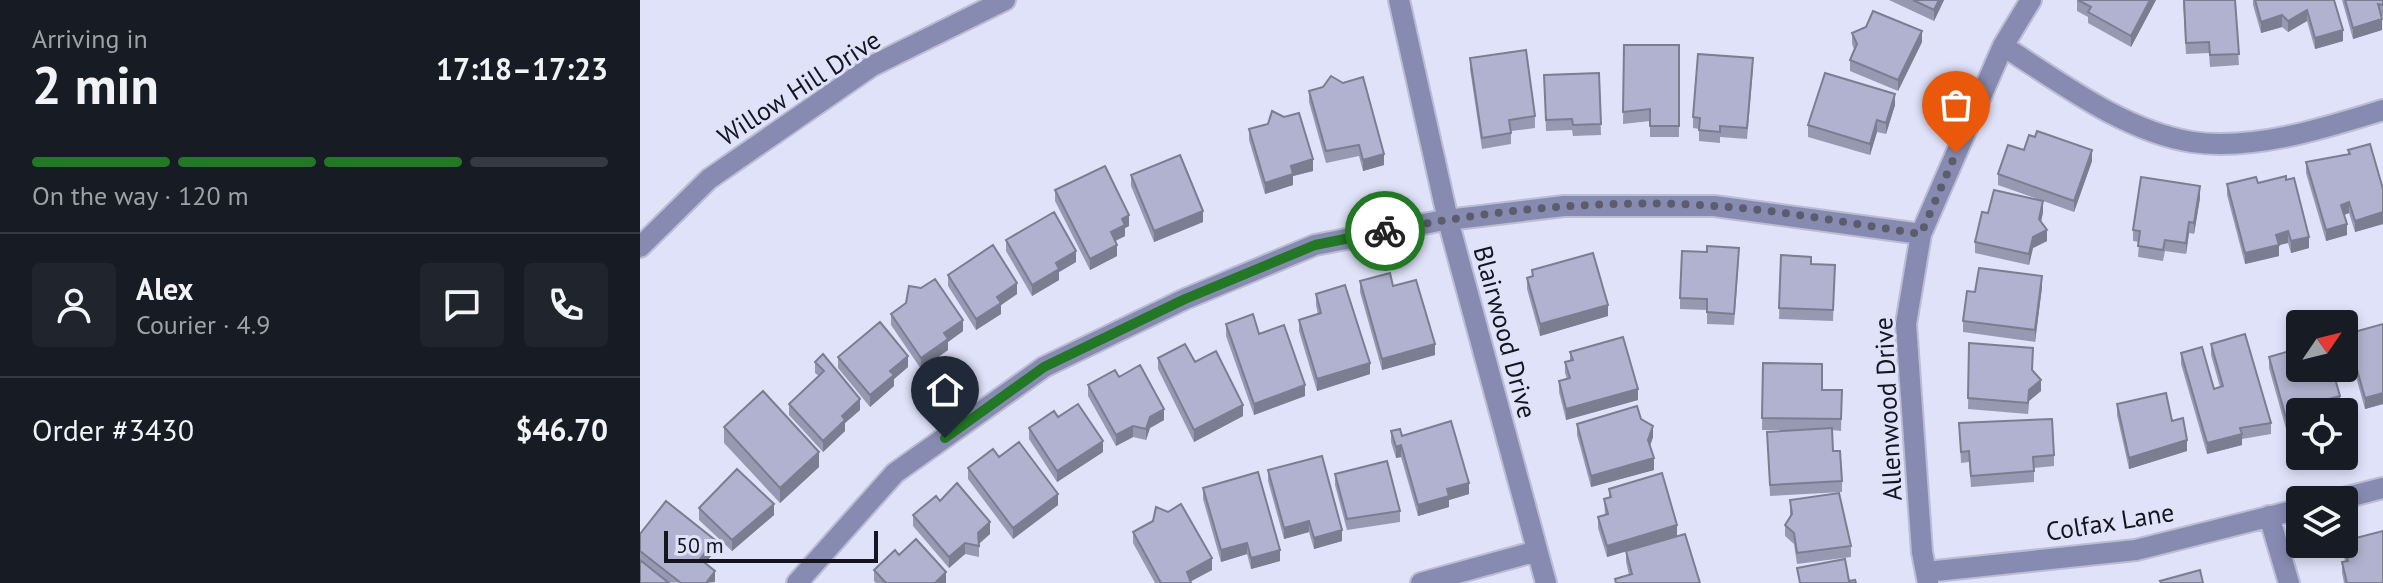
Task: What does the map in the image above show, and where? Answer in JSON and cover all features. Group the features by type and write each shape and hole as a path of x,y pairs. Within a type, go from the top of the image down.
{"street":[{"name":"Willow Hill Drive","path":"640,247 709,179 872,66 1005,0"},
{"name":"Blairwood Drive","path":"1399,0 1448,220 1546,583"},
{"name":"Allenwood Drive","path":"1927,578 1906,324 1921,234 2003,46 2031,0"},
{"path":"2003,46 2108,111 2193,142 2265,141 2321,129 2383,110"},
{"path":"797,583 895,473 1044,367 1185,299 1315,245 1448,220 1564,206 1714,206 1921,234"},
{"path":"2358,494 2383,488"},
{"name":"Colfax Lane","path":"1927,578 2136,550 2286,512"},
{"path":"2269,516 2289,583"},
{"path":"1421,583 1537,551"}],"building":[{"path":"1913,0 1939,0 1934,10"},
{"path":"2078,0 2150,0 2131,36 2088,12 2091,7"},
{"path":"2184,0 2235,0 2239,54 2210,55 2209,42 2186,43"},
{"path":"2255,0 2334,0 2343,30 2315,38 2307,10 2288,21 2282,15 2261,22"},
{"path":"2345,0 2383,0 2383,5 2378,4 2382,19 2353,28"},
{"path":"1873,11 1922,31 1898,80 1850,60 1857,44 1852,33 1866,27"},
{"path":"1624,45 1679,45 1679,126 1650,126 1650,109 1623,112"},
{"path":"1526,50 1535,116 1509,120 1511,133 1482,138 1470,58"},
{"path":"1698,54 1753,58 1747,128 1720,126 1720,132 1699,130 1700,118 1693,117"},
{"path":"1599,73 1601,124 1573,125 1572,119 1546,120 1544,75"},
{"path":"1825,73 1895,94 1886,123 1877,120 1870,144 1808,125"},
{"path":"1331,76 1343,83 1363,77 1384,154 1363,160 1359,145 1326,151 1309,91 1323,87"},
{"path":"1272,111 1284,117 1299,113 1313,159 1291,166 1293,174 1265,183 1249,129 1268,124"},
{"path":"2037,131 2092,150 2074,201 1998,174 2008,145 2024,150 2029,135 2035,137"},
{"path":"2370,144 2383,189 2383,212 2355,221 2349,202 2341,205 2347,224 2326,230 2306,162 2350,154 2348,150"},
{"path":"1180,155 1203,211 1154,231 1131,175"},
{"path":"1105,166 1129,215 1122,219 1125,225 1111,232 1117,245 1090,259 1055,190"},
{"path":"2286,176 2286,180 2294,178 2309,237 2291,241 2288,231 2276,235 2279,245 2245,253 2227,184 2256,177 2258,183"},
{"path":"2141,177 2200,186 2194,223 2189,222 2186,243 2165,240 2163,250 2138,246 2140,231 2133,230"},
{"path":"1994,190 2043,201 2039,219 2047,230 2033,237 2029,254 1975,242 1982,212 1988,213"},
{"path":"1054,212 1076,251 1056,263 1059,269 1032,285 1006,240"},
{"path":"993,245 1017,283 997,297 1001,303 976,319 948,275"},
{"path":"1707,246 1739,248 1734,314 1707,312 1707,299 1680,298 1682,251 1707,252"},
{"path":"1593,253 1608,305 1540,324 1527,278 1533,276 1532,270"},
{"path":"1781,255 1811,257 1811,264 1835,265 1833,310 1779,308"},
{"path":"1979,268 2042,276 2035,330 1963,321 1967,291 1975,292"},
{"path":"1390,273 1393,286 1416,280 1435,344 1382,359 1360,281"},
{"path":"935,279 963,320 944,333 948,339 921,358 891,314 906,303 909,286 921,288"},
{"path":"1345,285 1370,363 1317,379 1299,320 1321,313 1316,294"},
{"path":"1253,314 1259,334 1284,325 1305,385 1254,404 1226,324"},
{"path":"880,322 908,356 890,371 894,375 870,395 838,357"},
{"path":"2383,324 2383,393 2365,398 2358,373 2358,331"},
{"path":"2245,334 2271,423 2240,428 2242,434 2207,443 2181,353 2202,347 2214,389 2223,386 2211,344"},
{"path":"1623,337 1638,389 1566,409 1559,381 1570,378 1565,362 1573,360 1570,352"},
{"path":"1969,343 2033,348 2032,370 2041,380 2029,390 2028,403 1968,398"},
{"path":"1185,344 1195,362 1216,351 1243,405 1194,430 1158,358"},
{"path":"2286,352 2286,382 2336,382 2340,396 2286,398 2286,418 2269,357"},
{"path":"823,354 860,399 842,416 845,420 823,441 789,404 824,371 815,362"},
{"path":"1763,363 1822,364 1822,390 1842,390 1841,419 1762,418"},
{"path":"1140,365 1164,409 1150,417 1146,429 1133,426 1116,435 1088,385 1115,370 1119,377"},
{"path":"763,391 819,452 780,488 724,427"},
{"path":"2166,393 2172,421 2183,418 2187,440 2129,458 2117,404"},
{"path":"1078,404 1103,441 1057,471 1029,428 1054,411 1058,417"},
{"path":"1637,406 1641,419 1653,426 1648,440 1654,458 1591,476 1577,424"},
{"path":"2052,419 2054,455 2033,457 2034,471 1971,476 1969,451 1961,452 1959,423"},
{"path":"1451,421 1469,483 1447,489 1449,496 1418,505 1401,445 1396,447 1391,431 1400,429 1402,436"},
{"path":"1832,428 1833,451 1840,451 1842,481 1770,485 1767,432"},
{"path":"1019,442 1058,494 1013,528 968,468 993,449 999,457"},
{"path":"1322,456 1342,530 1314,538 1309,521 1284,528 1268,470"},
{"path":"1387,461 1400,511 1347,519 1335,474"},
{"path":"737,469 774,504 732,540 699,508"},
{"path":"1258,472 1280,550 1251,558 1247,543 1221,550 1203,488"},
{"path":"1662,473 1677,525 1607,546 1598,517 1608,514 1604,499 1611,497 1609,489"},
{"path":"957,483 990,522 978,533 979,546 965,543 949,557 913,515 936,496 940,501"},
{"path":"1839,493 1851,546 1797,553 1794,533 1785,525 1792,514 1790,500"},
{"path":"666,501 715,540 700,559 715,571 706,583 681,583 640,551 640,534"},
{"path":"1181,504 1212,558 1187,572 1191,583 1161,583 1133,532 1153,521 1156,507 1168,512"},
{"path":"2383,531 2383,583 2347,583 2342,562 2348,561 2347,558 2358,558 2358,537"},
{"path":"1685,534 1700,583 1616,583 1615,579 1632,574 1626,551"},
{"path":"916,539 946,572 935,583 886,583 874,570 895,550 899,555"},
{"path":"1845,559 1849,581 1855,580 1856,583 1800,583 1797,568"},
{"path":"640,560 669,583 640,583"},
{"path":"2200,570 2203,583 2160,581"}],"way so far":[{"path":"1385,231 1439,221 1564,206 1714,206 1921,234 1956,153"}],"route":[{"path":"945,438 1044,367 1185,299 1315,245 1385,231"}]}
